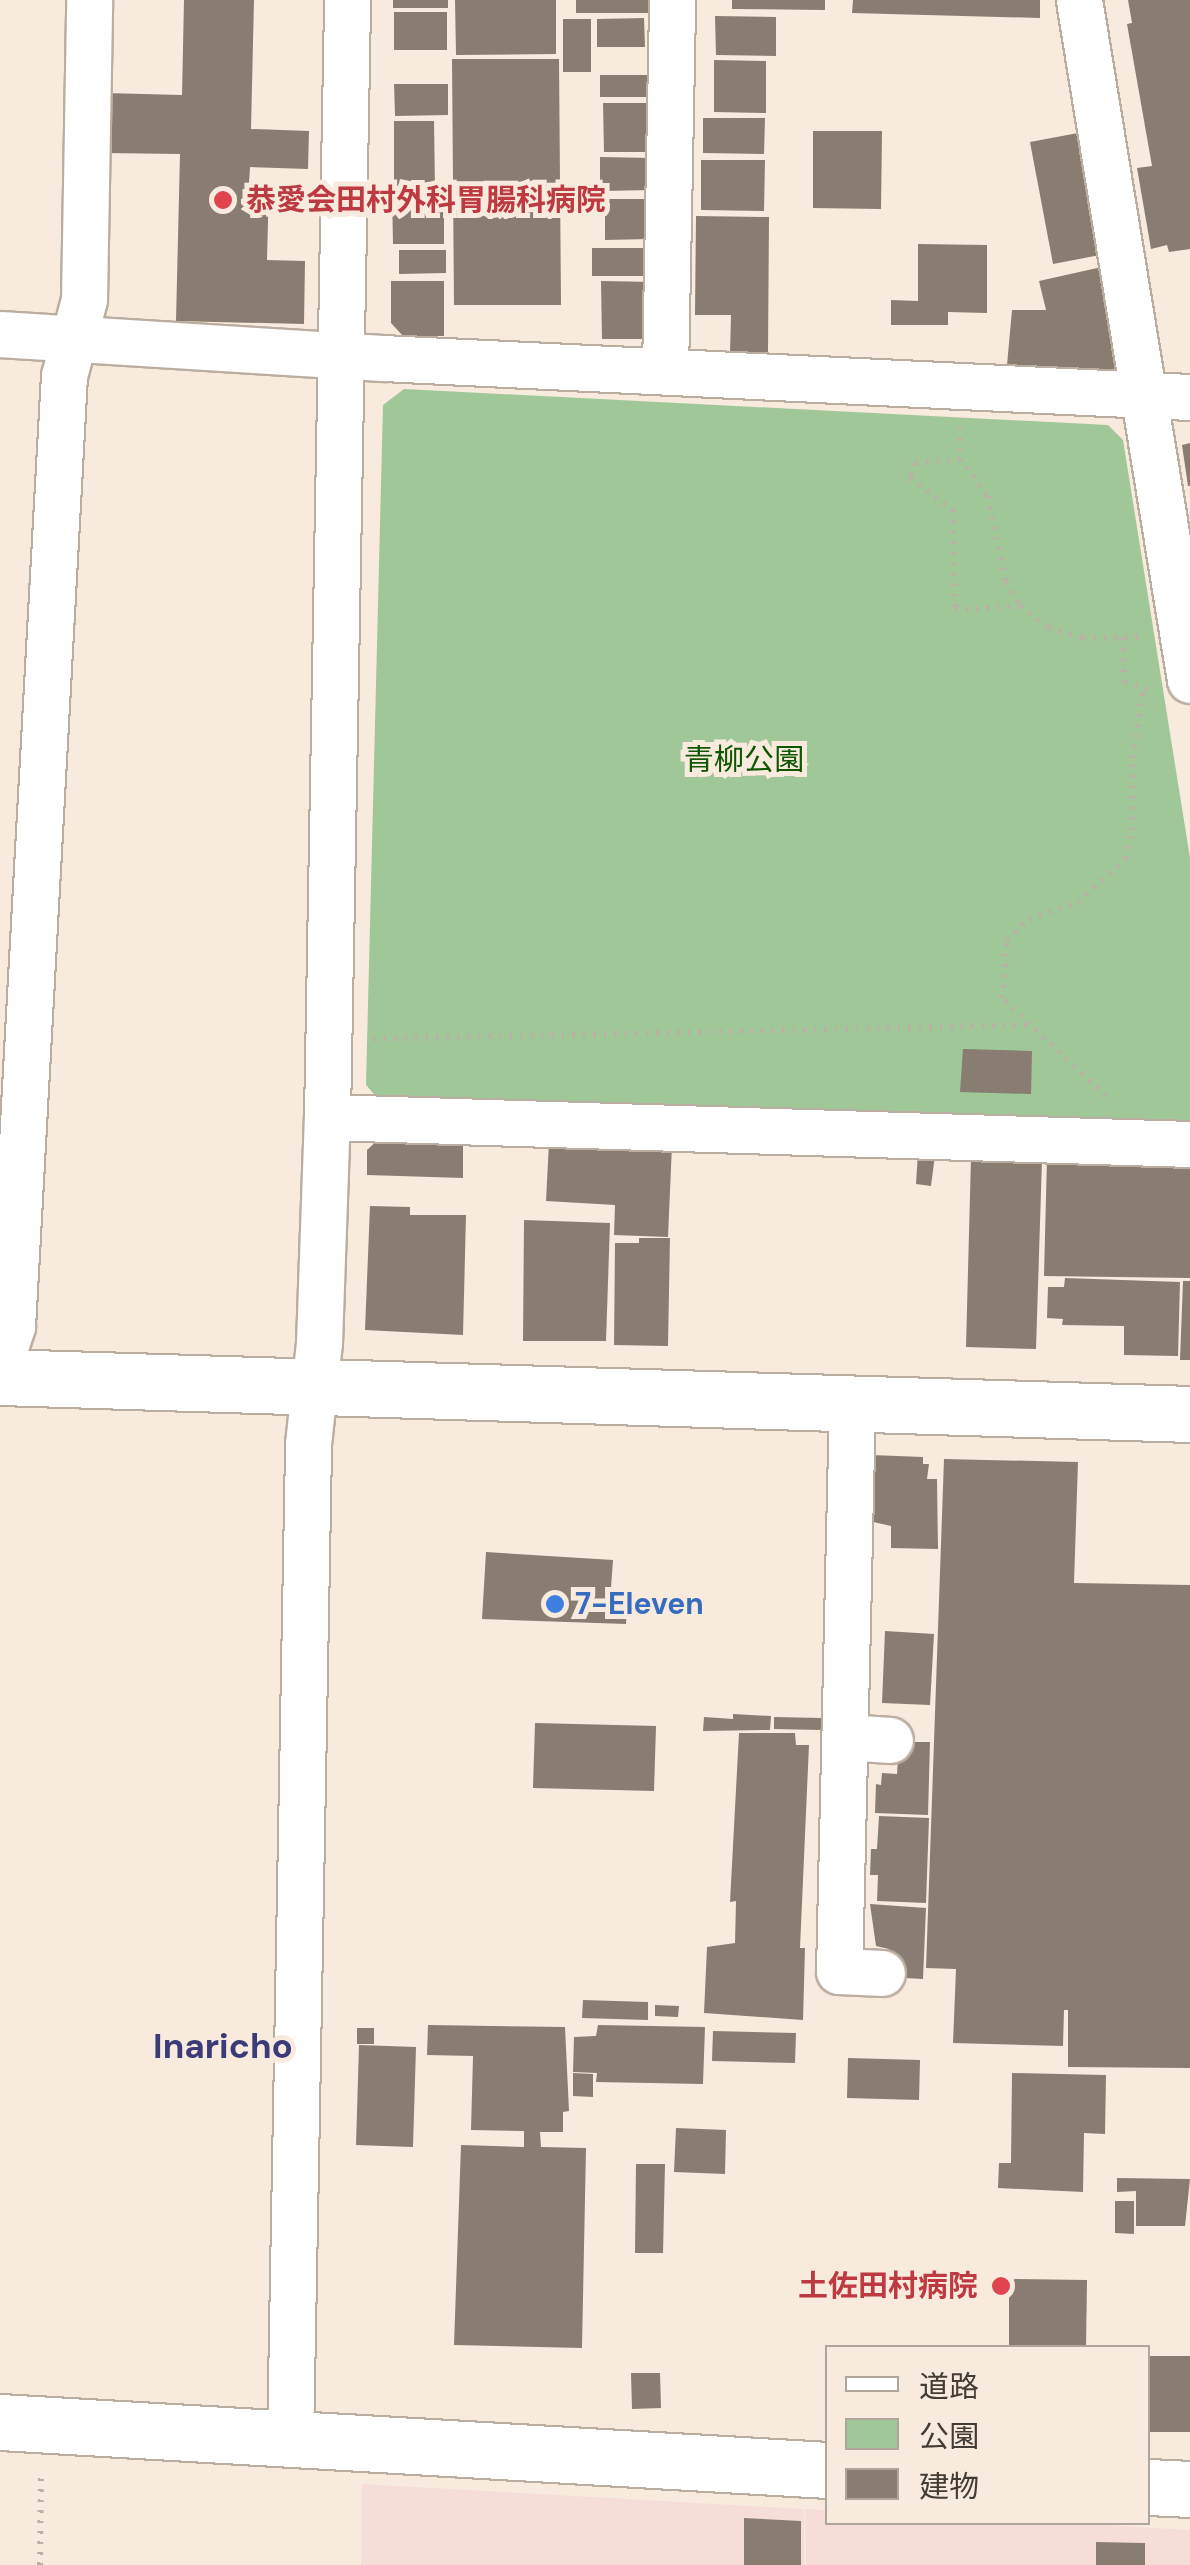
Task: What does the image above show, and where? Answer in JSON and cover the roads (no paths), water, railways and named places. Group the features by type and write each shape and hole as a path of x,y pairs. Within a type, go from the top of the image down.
{"street":[{"path":"0,1363 12,1326 63,396 84,300 89,0"},
{"path":"290,2440 308,1444 327,1117 347,0"},
{"path":"665,371 672,0"},
{"path":"1078,0 1190,680"},
{"path":"0,334 1190,397"},
{"path":"327,1117 1172,1143"},
{"path":"0,1378 1190,1414"},
{"path":"852,1404 839,1971 882,1973"},
{"path":"846,1737 890,1740"},
{"path":"0,2422 825,2470"},
{"path":"1150,2487 1190,2490"}],"place":[{"name":"恭愛会田村外科胃腸科病院","path":"223,200"},
{"name":"7-Eleven","path":"555,1604"},
{"name":"土佐田村病院","path":"1001,2286"}],"district":[{"name":"Inaricho","path":"223,2046"}],"park label":[{"name":"青柳公園","path":"744,760"}]}
